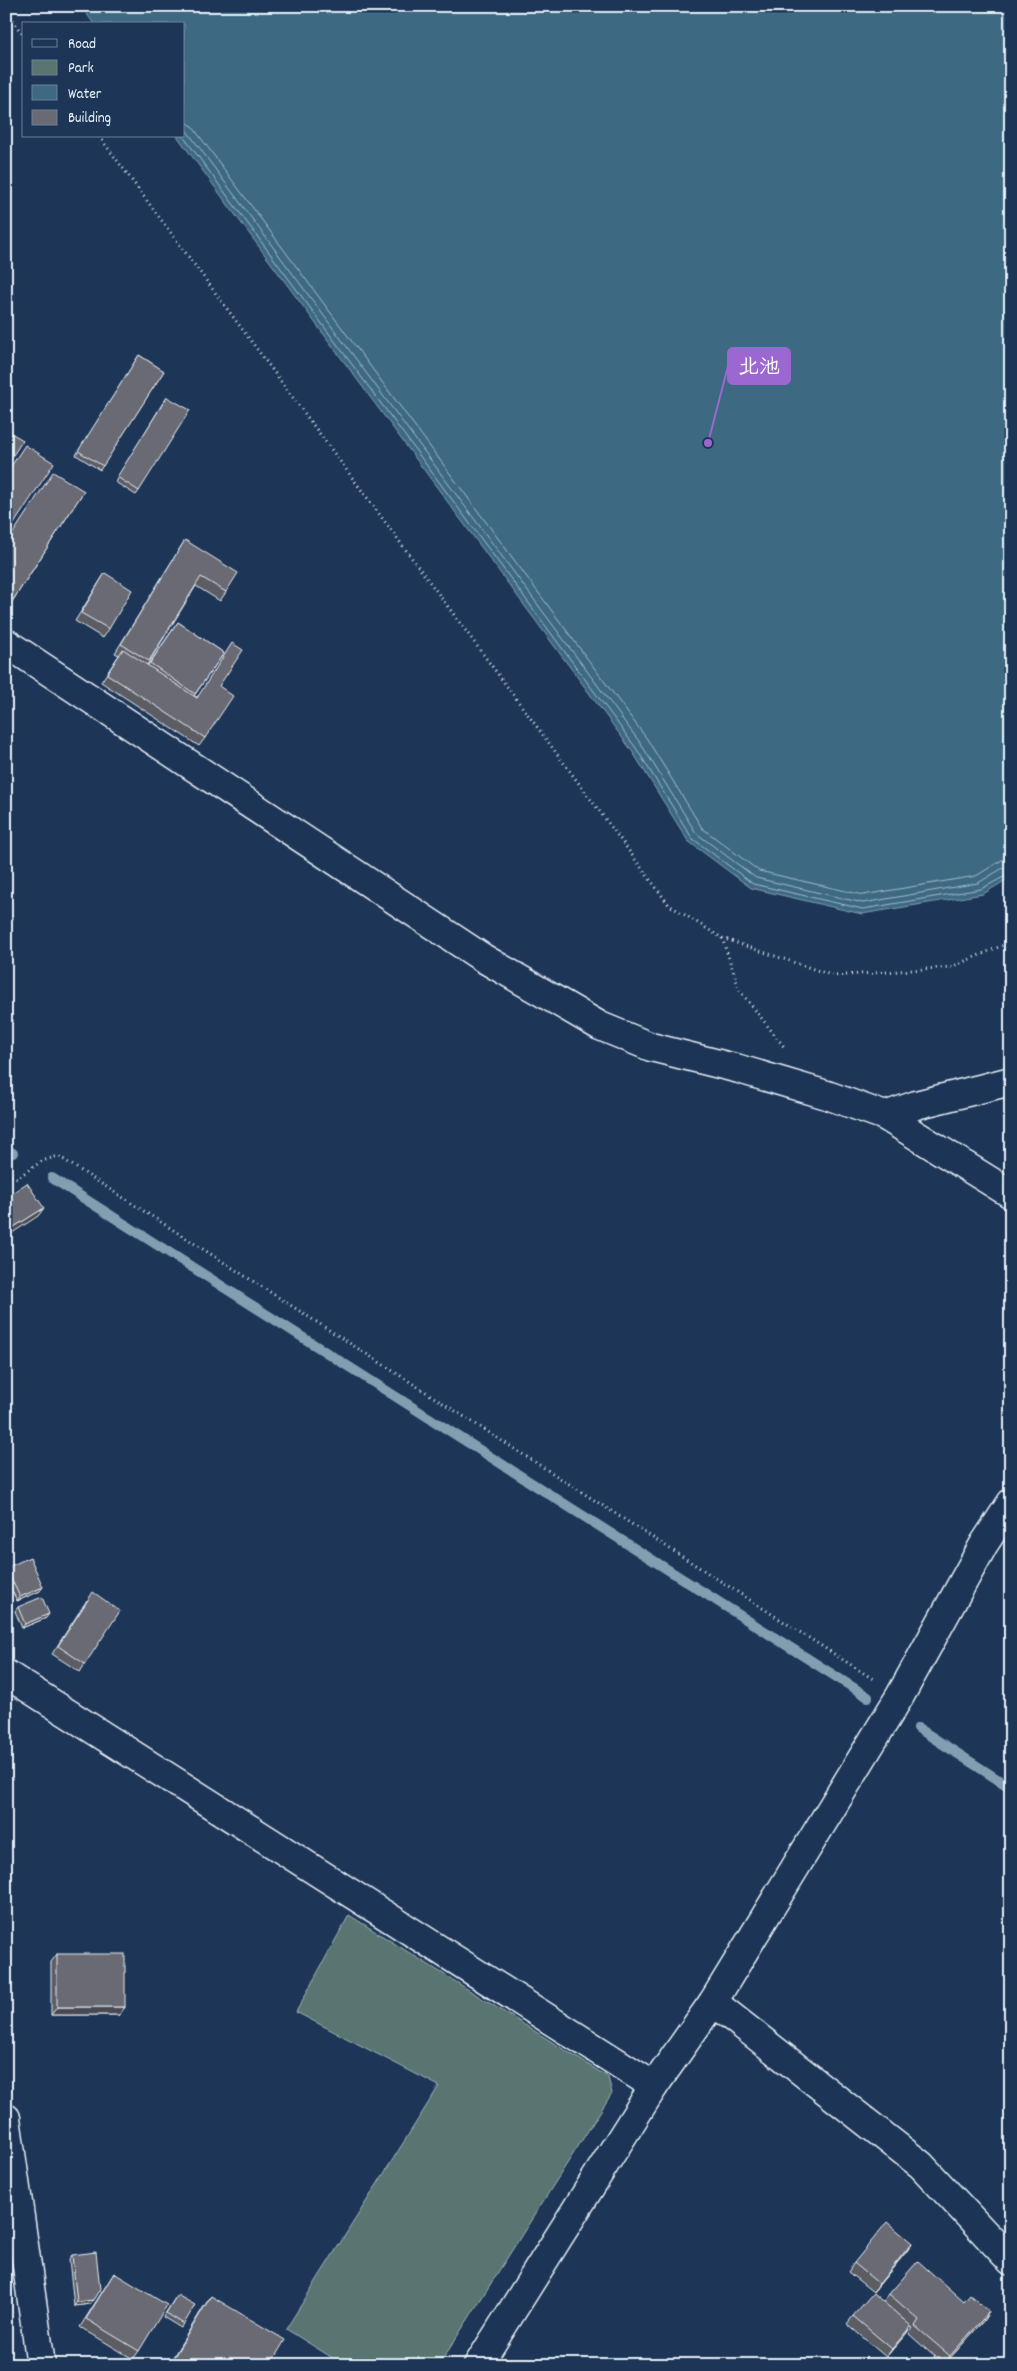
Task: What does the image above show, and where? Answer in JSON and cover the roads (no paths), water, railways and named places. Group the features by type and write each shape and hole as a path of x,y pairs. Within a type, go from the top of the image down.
{"street":[{"path":"6,643 483,958 600,1026 651,1047 739,1069 827,1095 885,1116 1011,1194"},
{"path":"885,1116 916,1105 1011,1081"},
{"path":"478,2365 654,2086 713,2002 900,1696 984,1544 1011,1503"},
{"path":"6,1674 654,2086"},
{"path":"713,2002 921,2165 1011,2261"},
{"path":"6,2118 42,2365"}],"water":[{"path":"81,6 1011,6 1011,877 983,894 862,914 751,888 688,841 632,751 178,138 185,138 185,22 93,22"}],"waterway":[{"path":"6,1149 13,1153"},
{"path":"52,1178 868,1697"},
{"path":"918,1728 1011,1788"}],"place":[{"name":"北池","path":"708,443"}]}
